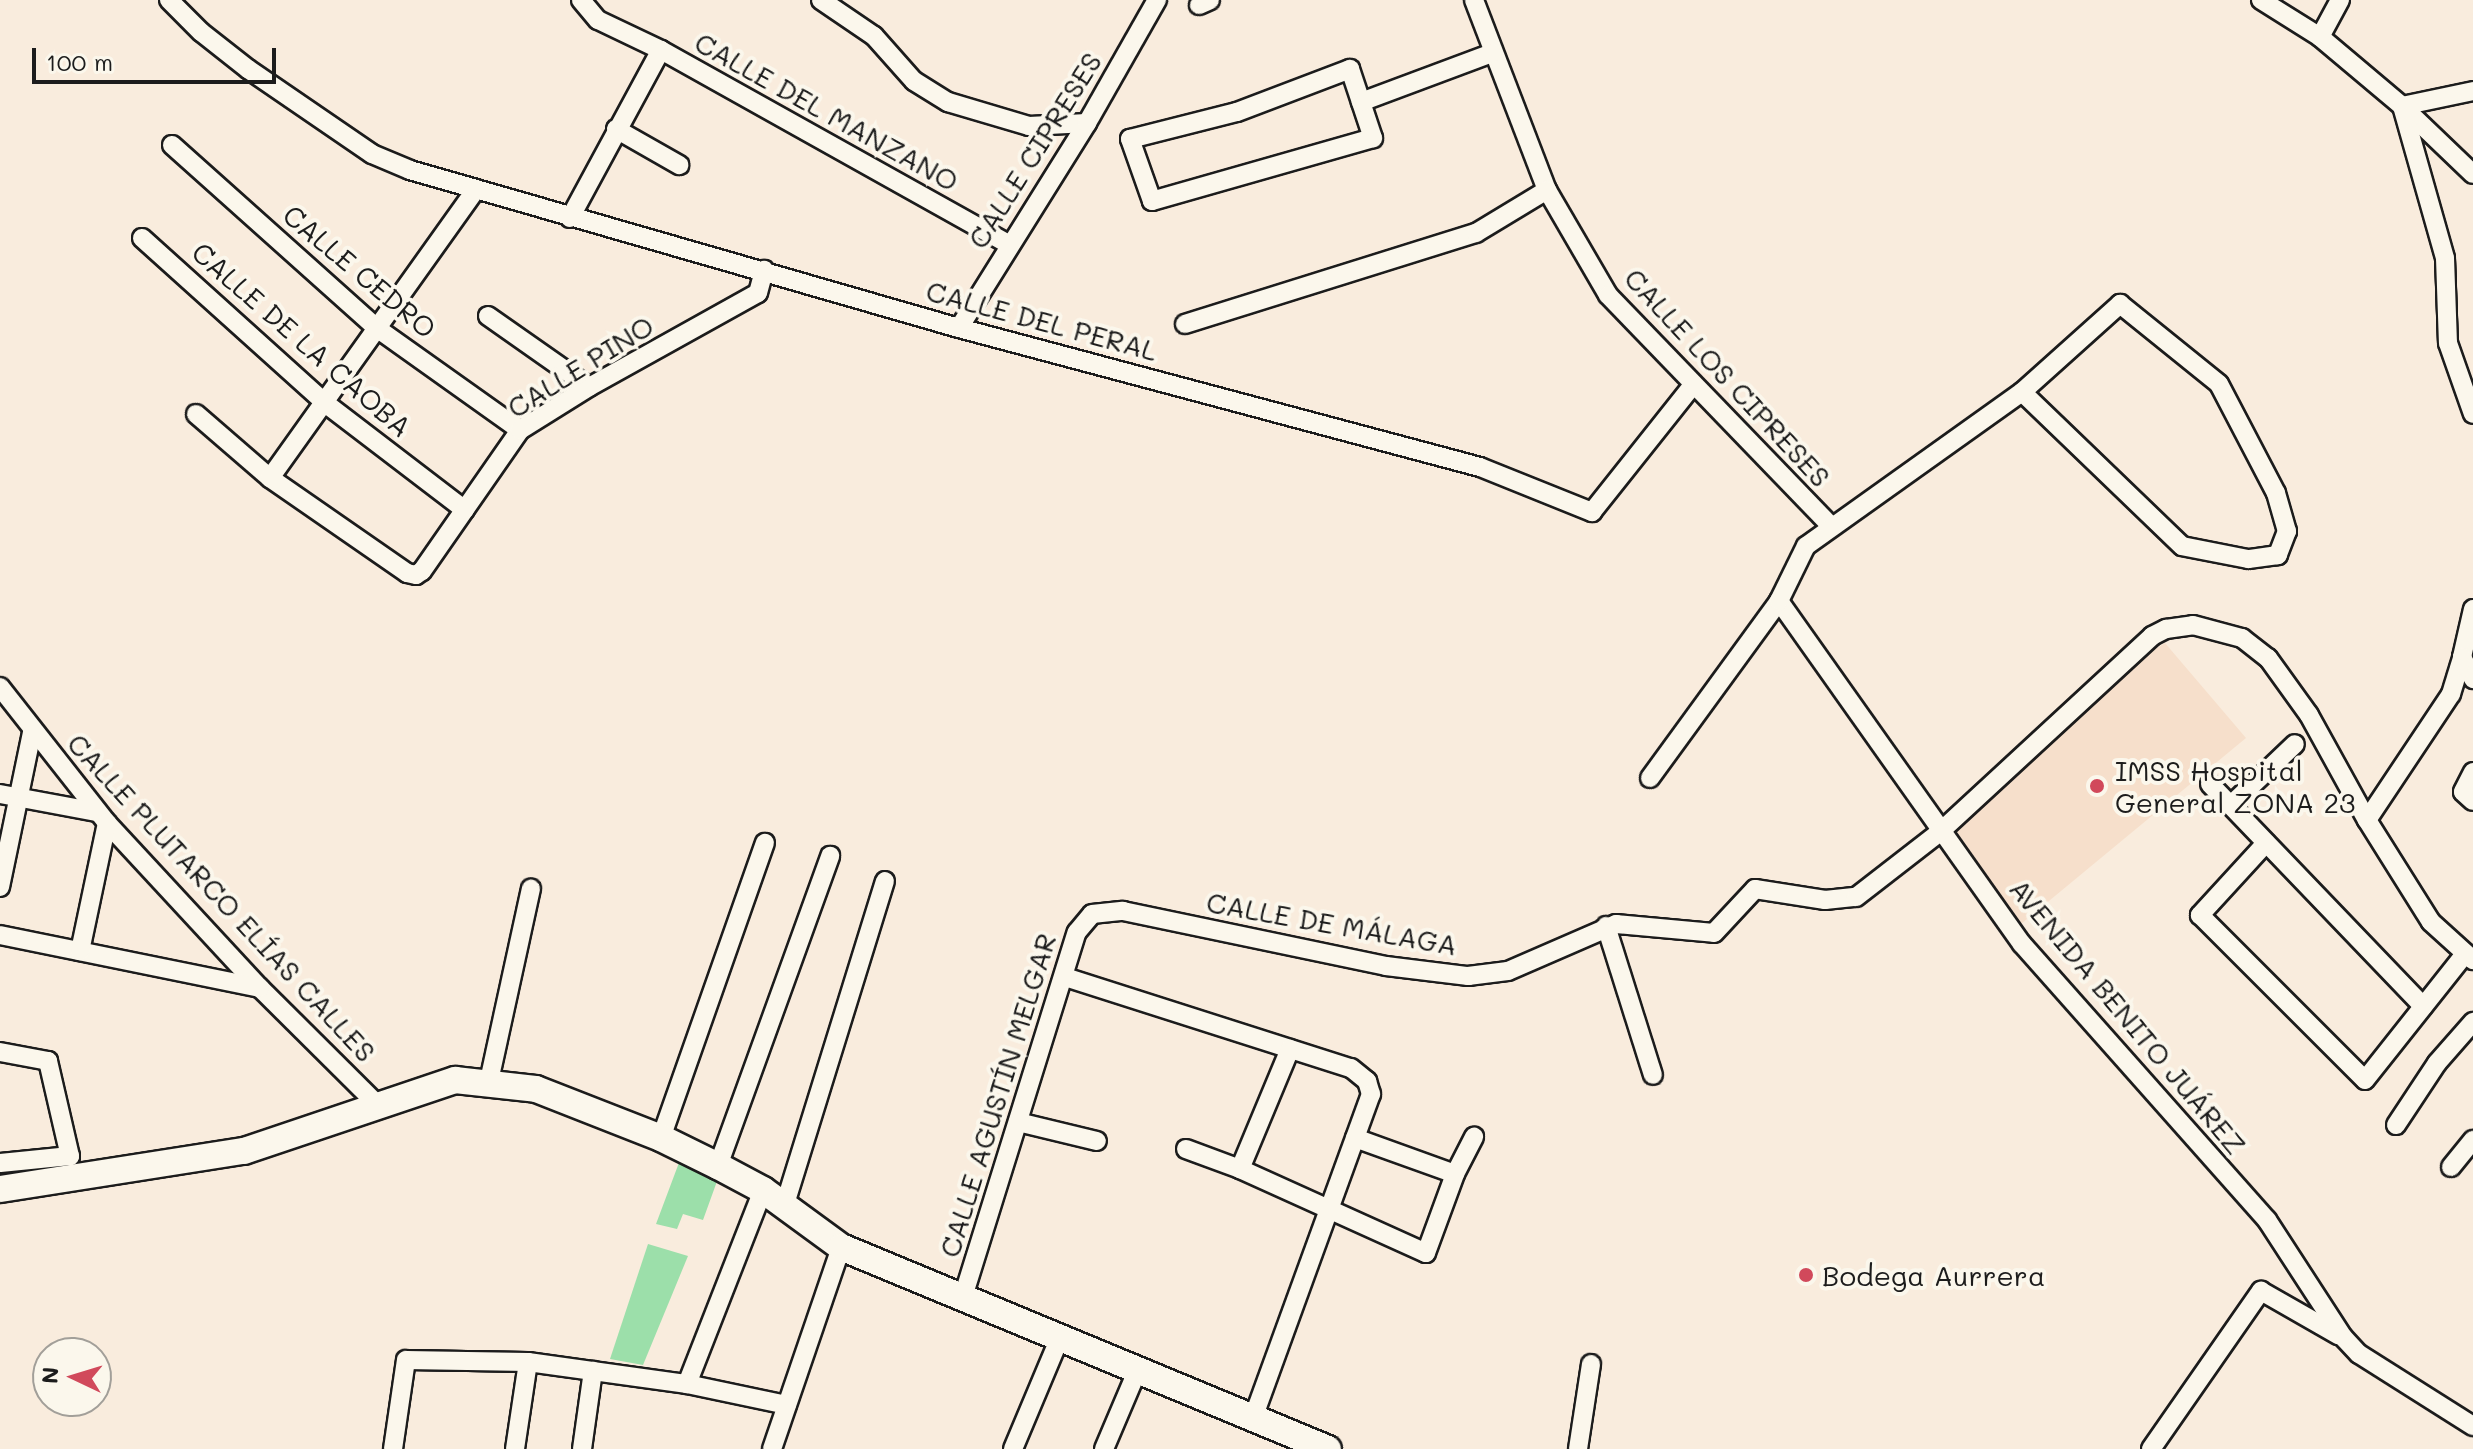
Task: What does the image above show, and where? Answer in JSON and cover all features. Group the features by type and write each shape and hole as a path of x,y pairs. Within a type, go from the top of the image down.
{"main road":[{"path":"0,1189 244,1151 455,1080 489,1081 536,1089 661,1138 718,1166 785,1204 841,1247 1328,1449"}],"street":[{"name":"CALLE DEL PERAL","path":"169,0 201,32 248,69 372,154 410,170 959,328 1480,467 1592,512 1693,385"},
{"name":"CALLE DEL MANZANO","path":"581,0 598,20 661,50 1008,244"},
{"path":"821,0 874,36 914,81 948,102 1029,126 1087,123"},
{"name":"CALLE CIPRESES","path":"959,328 1008,244 1087,123 1157,0"},
{"name":"CALLE LOS CIPRESES","path":"1474,0 1547,190 1608,295 1831,526"},
{"path":"2261,0 2320,37 2402,106 2473,174"},
{"path":"2320,37 2340,0"},
{"path":"570,218 661,50"},
{"path":"1361,102 1492,53"},
{"path":"1350,69 1361,102 1373,138 1152,201 1130,139 1237,112 1350,69"},
{"path":"2402,106 2473,91"},
{"path":"2402,106 2445,258 2448,343 2473,414"},
{"path":"616,129 679,165"},
{"name":"CALLE CEDRO","path":"172,145 378,329 520,430"},
{"path":"196,414 270,478 476,189"},
{"path":"1185,324 1476,233 1547,190"},
{"name":"CALLE DE LA CAOBA","path":"142,238 325,403 465,510"},
{"name":"CALLE PINO","path":"270,478 407,573 416,575 520,430 589,387 758,293 764,270"},
{"path":"1650,778 1779,601 1806,546 2022,392 2120,304 2219,384 2276,493 2287,531 2278,555 2248,559 2182,546 2022,392"},
{"path":"488,316 589,387"},
{"name":"AVENIDA BENITO JUÁREZ","path":"1779,601 2022,944 2267,1220 2343,1337 2359,1354 2473,1426"},
{"path":"2367,820 2451,694 2473,609"},
{"path":"1941,831 2152,636 2166,629 2193,625 2242,638 2268,658 2309,715 2367,820 2431,922 2469,957 2423,1006 2365,1080 2200,915 2266,843"},
{"path":"2462,657 2473,679"},
{"name":"CALLE PLUTARCO ELÍAS CALLES","path":"0,687 102,818 260,988 377,1104"},
{"path":"0,887 9,796 32,732"},
{"path":"2231,805 2295,744"},
{"path":"2473,772 2463,792 2473,801"},
{"path":"2210,784 2423,1006"},
{"path":"9,796 102,818 80,951"},
{"name":"CALLE DE MÁLAGA","path":"1092,914 1123,911 1386,966 1468,976 1508,971 1606,926 1627,923 1714,933 1755,889 1825,900 1856,897 1941,831"},
{"path":"661,1138 765,843"},
{"path":"718,1166 830,856"},
{"path":"785,1204 885,881"},
{"path":"489,1081 531,889"},
{"name":"CALLE AGUSTÍN MELGAR","path":"963,1297 1077,932 1092,914"},
{"path":"1606,926 1653,1075"},
{"path":"0,935 260,988"},
{"path":"1065,977 1351,1068 1367,1081 1371,1094 1253,1418"},
{"path":"2396,1125 2437,1063 2473,1022"},
{"path":"1240,1169 1290,1049"},
{"path":"0,1052 48,1061 70,1156 0,1163"},
{"path":"1018,1122 1097,1141"},
{"path":"1186,1149 1240,1169 1426,1253 1455,1174 1474,1137"},
{"path":"1355,1138 1455,1174"},
{"path":"2451,1167 2473,1140"},
{"path":"687,1384 763,1190"},
{"path":"772,1449 841,1247"},
{"path":"2151,1449 2261,1291 2343,1337"},
{"path":"1013,1449 1060,1337"},
{"path":"393,1449 406,1360 528,1362 687,1384 787,1405"},
{"path":"515,1449 528,1362"},
{"path":"1578,1449 1591,1364"},
{"path":"1104,1449 1138,1369"},
{"path":"582,1449 593,1371"}],"shaded area":[{"name":"IMSS Hospital General ZONA 23","path":"2165,643 2246,738 2021,924 1955,834 2144,656"}],"green space":[{"path":"680,1160 720,1173 703,1220 683,1214 677,1229 656,1224"},
{"path":"648,1244 688,1256 643,1365 610,1359"}],"place":[{"name":"IMSS Hospital General ZONA 23","path":"2097,786"},
{"name":"Bodega Aurrera","path":"1806,1275"}]}
